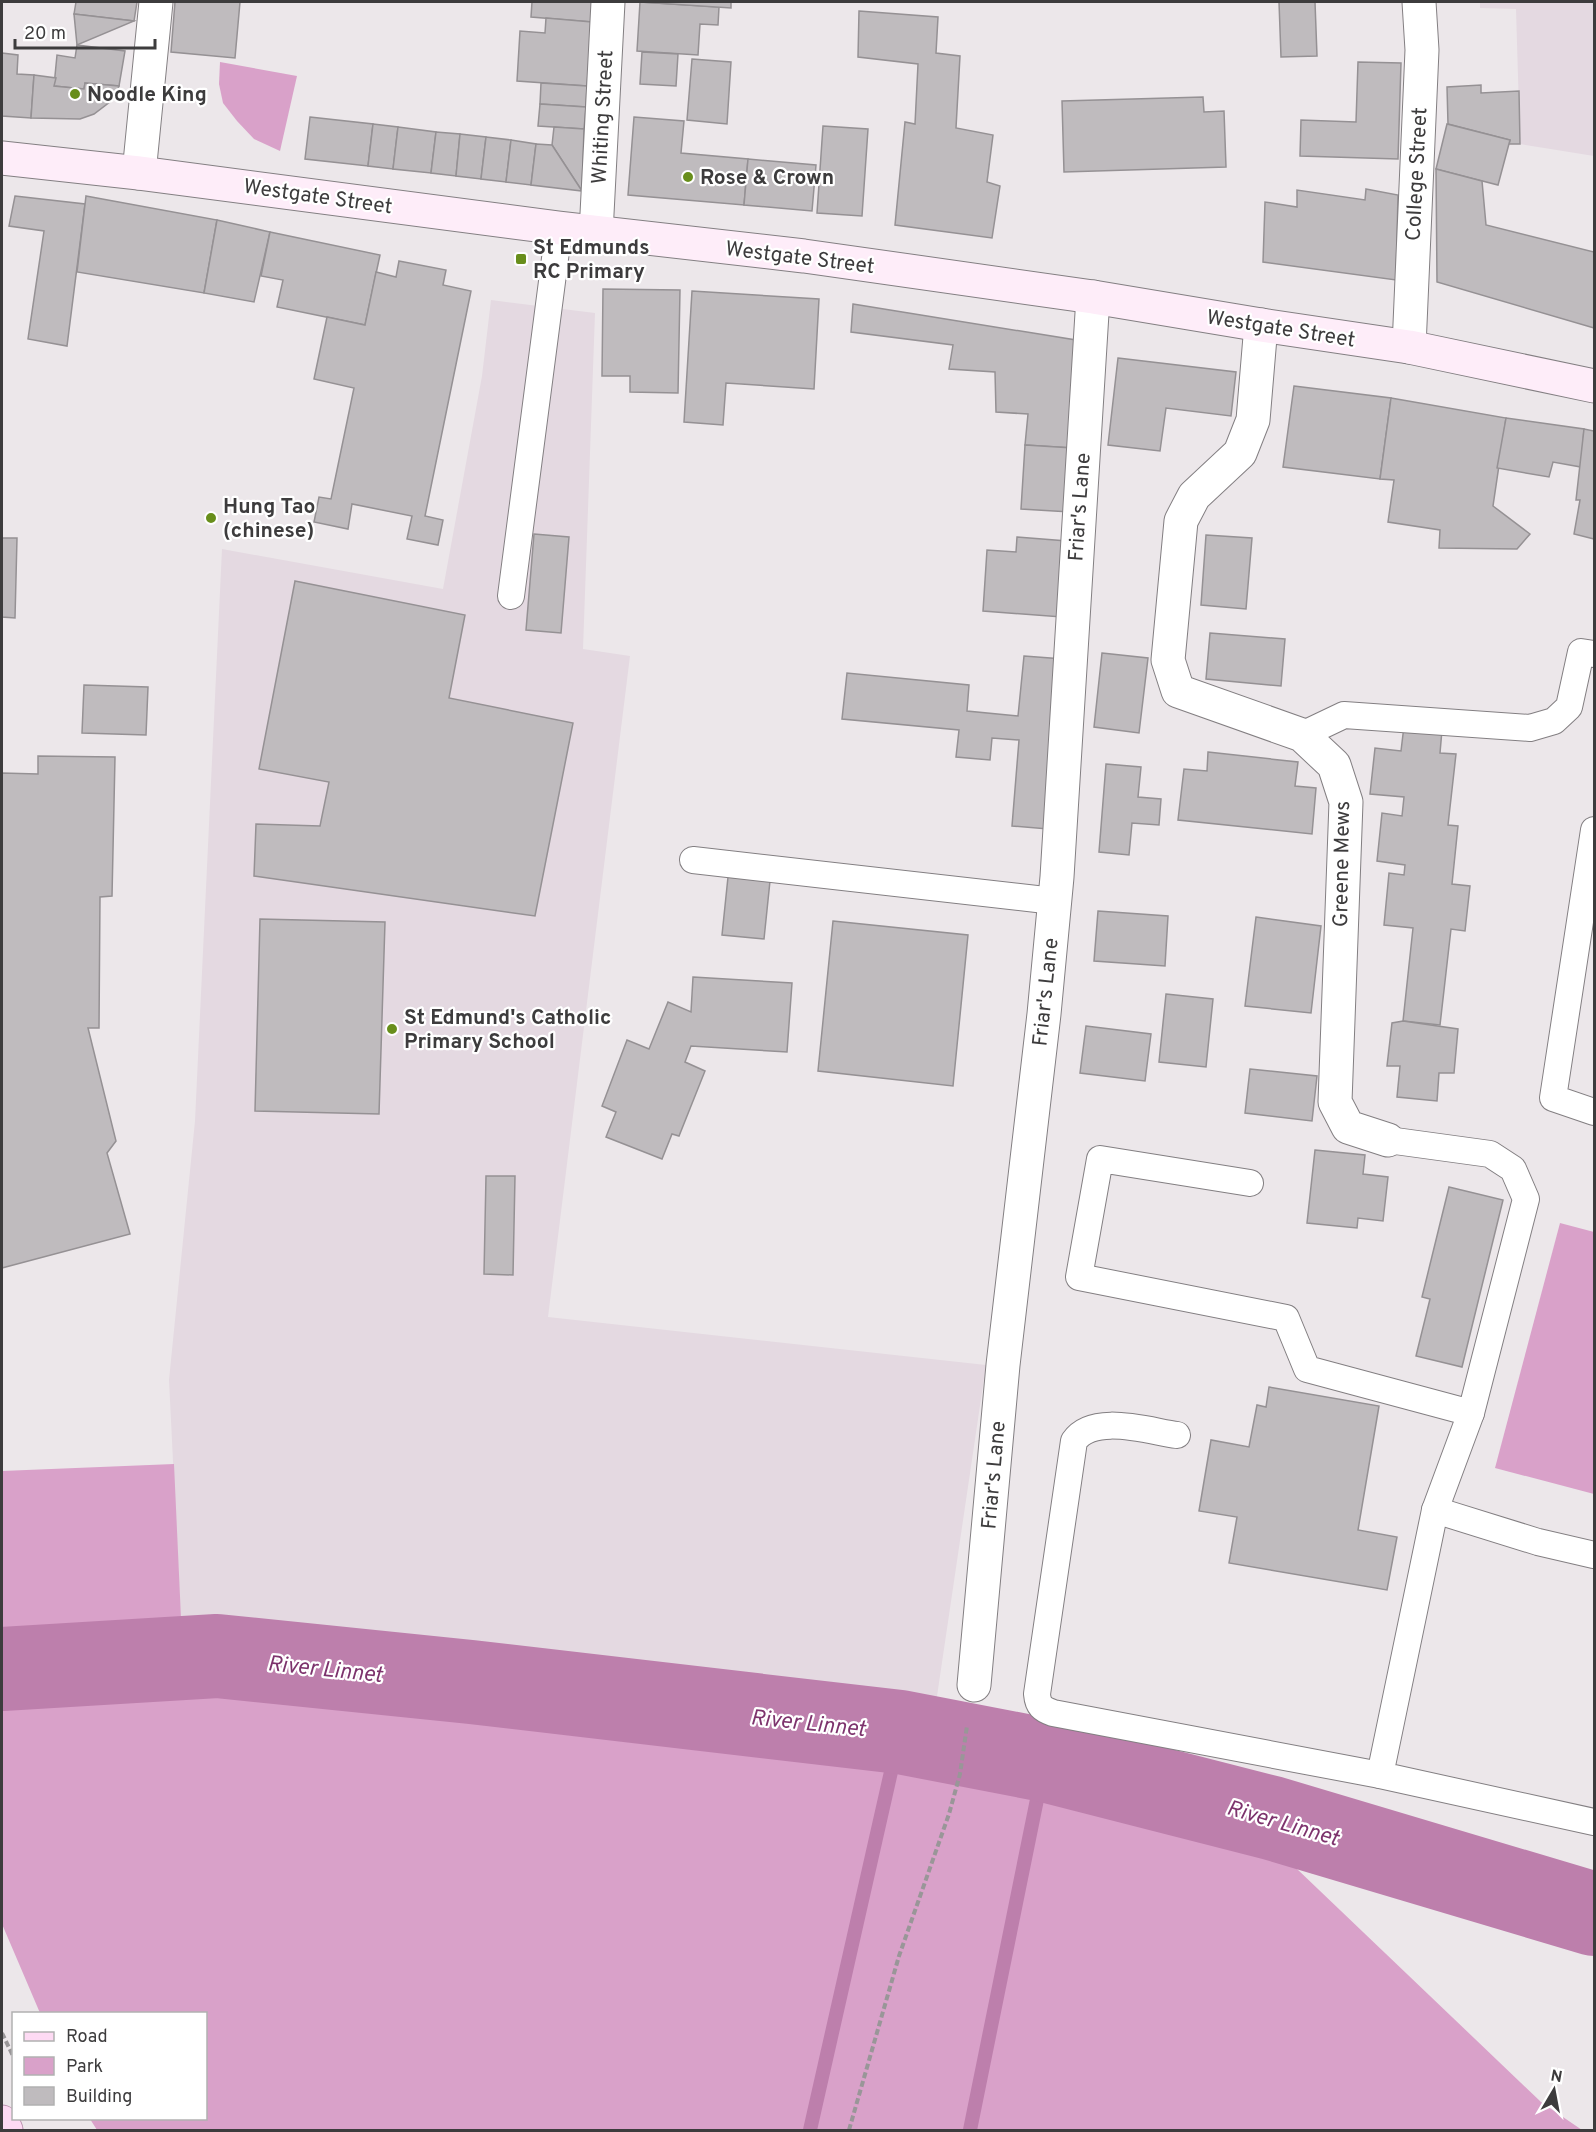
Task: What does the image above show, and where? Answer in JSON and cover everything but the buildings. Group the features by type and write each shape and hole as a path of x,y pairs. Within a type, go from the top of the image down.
{"main road":[{"path":"2,2122 6,2130"}],"street":[{"path":"139,173 156,2"},
{"name":"Whiting Street","path":"596,233 608,2"},
{"name":"College Street","path":"1409,347 1422,50 1419,2"},
{"name":"Westgate Street","path":"2,158 139,173 596,233 804,256 1093,297 1409,347 1594,386"},
{"name":"Friar's Lane","path":"974,1685 1003,1365 1044,1014 1054,901 1093,297"},
{"name":"Greene Mews","path":"1261,325 1253,420 1240,453 1194,496 1181,521 1168,660 1178,691 1302,735 1334,765 1346,802 1335,1102 1348,1127 1388,1140"}],"lane":[{"path":"511,596 559,228"},
{"path":"1302,735 1344,715 1530,728 1554,721 1569,708 1581,652 1594,654"},
{"path":"1594,830 1553,1098 1594,1112"},
{"path":"693,860 1054,901"},
{"path":"1380,1775 1435,1510 1471,1413 1526,1199 1513,1169 1490,1154 1388,1140"},
{"path":"1250,1183 1100,1159 1079,1277 1286,1318 1307,1369 1471,1413"},
{"path":"1178,1435 1102,1426 1080,1433 1074,1441 1037,1694 1037,1702 1043,1709 1053,1713 1380,1775 1594,1822"},
{"path":"1435,1510 1538,1542 1594,1555"}],"path":[{"path":"849,2130 899,1956 949,1814 960,1774 967,1725"},
{"path":"2,2033 12,2054"}],"shaded area":[{"path":"1480,2 1594,2 1594,156 1520,144 1516,9 1480,8"},
{"name":"St Edmund's Catholic Primary School","path":"491,300 595,313 583,649 630,656 548,1317 986,1365 928,1757 502,1713 184,1684 169,1380 195,1121 222,549 443,589 482,376"}],"green space":[{"path":"220,62 297,76 280,151 254,139 223,103 219,84"},
{"path":"1560,1223 1594,1232 1594,1494 1495,1468"},
{"path":"174,1464 184,1684 477,1702 938,1770 1274,1847 1541,2102 1582,2130 97,2130 91,2120 207,2120 207,2012 40,2012 2,1924 2,1471"}],"waterway":[{"name":"River Linnet","path":"2,1669 217,1656 471,1682 900,1732 1045,1760 1272,1818 1594,1914"},
{"path":"810,2130 900,1732"},
{"path":"970,2130 1045,1760"}],"place":[{"name":"Noodle King","path":"75,94"},
{"name":"Rose & Crown","path":"688,177"},
{"name":"St Edmunds RC Primary","path":"521,259"},
{"name":"Hung Tao (chinese)","path":"211,518"},
{"name":"St Edmund's Catholic Primary School","path":"392,1029"}]}
